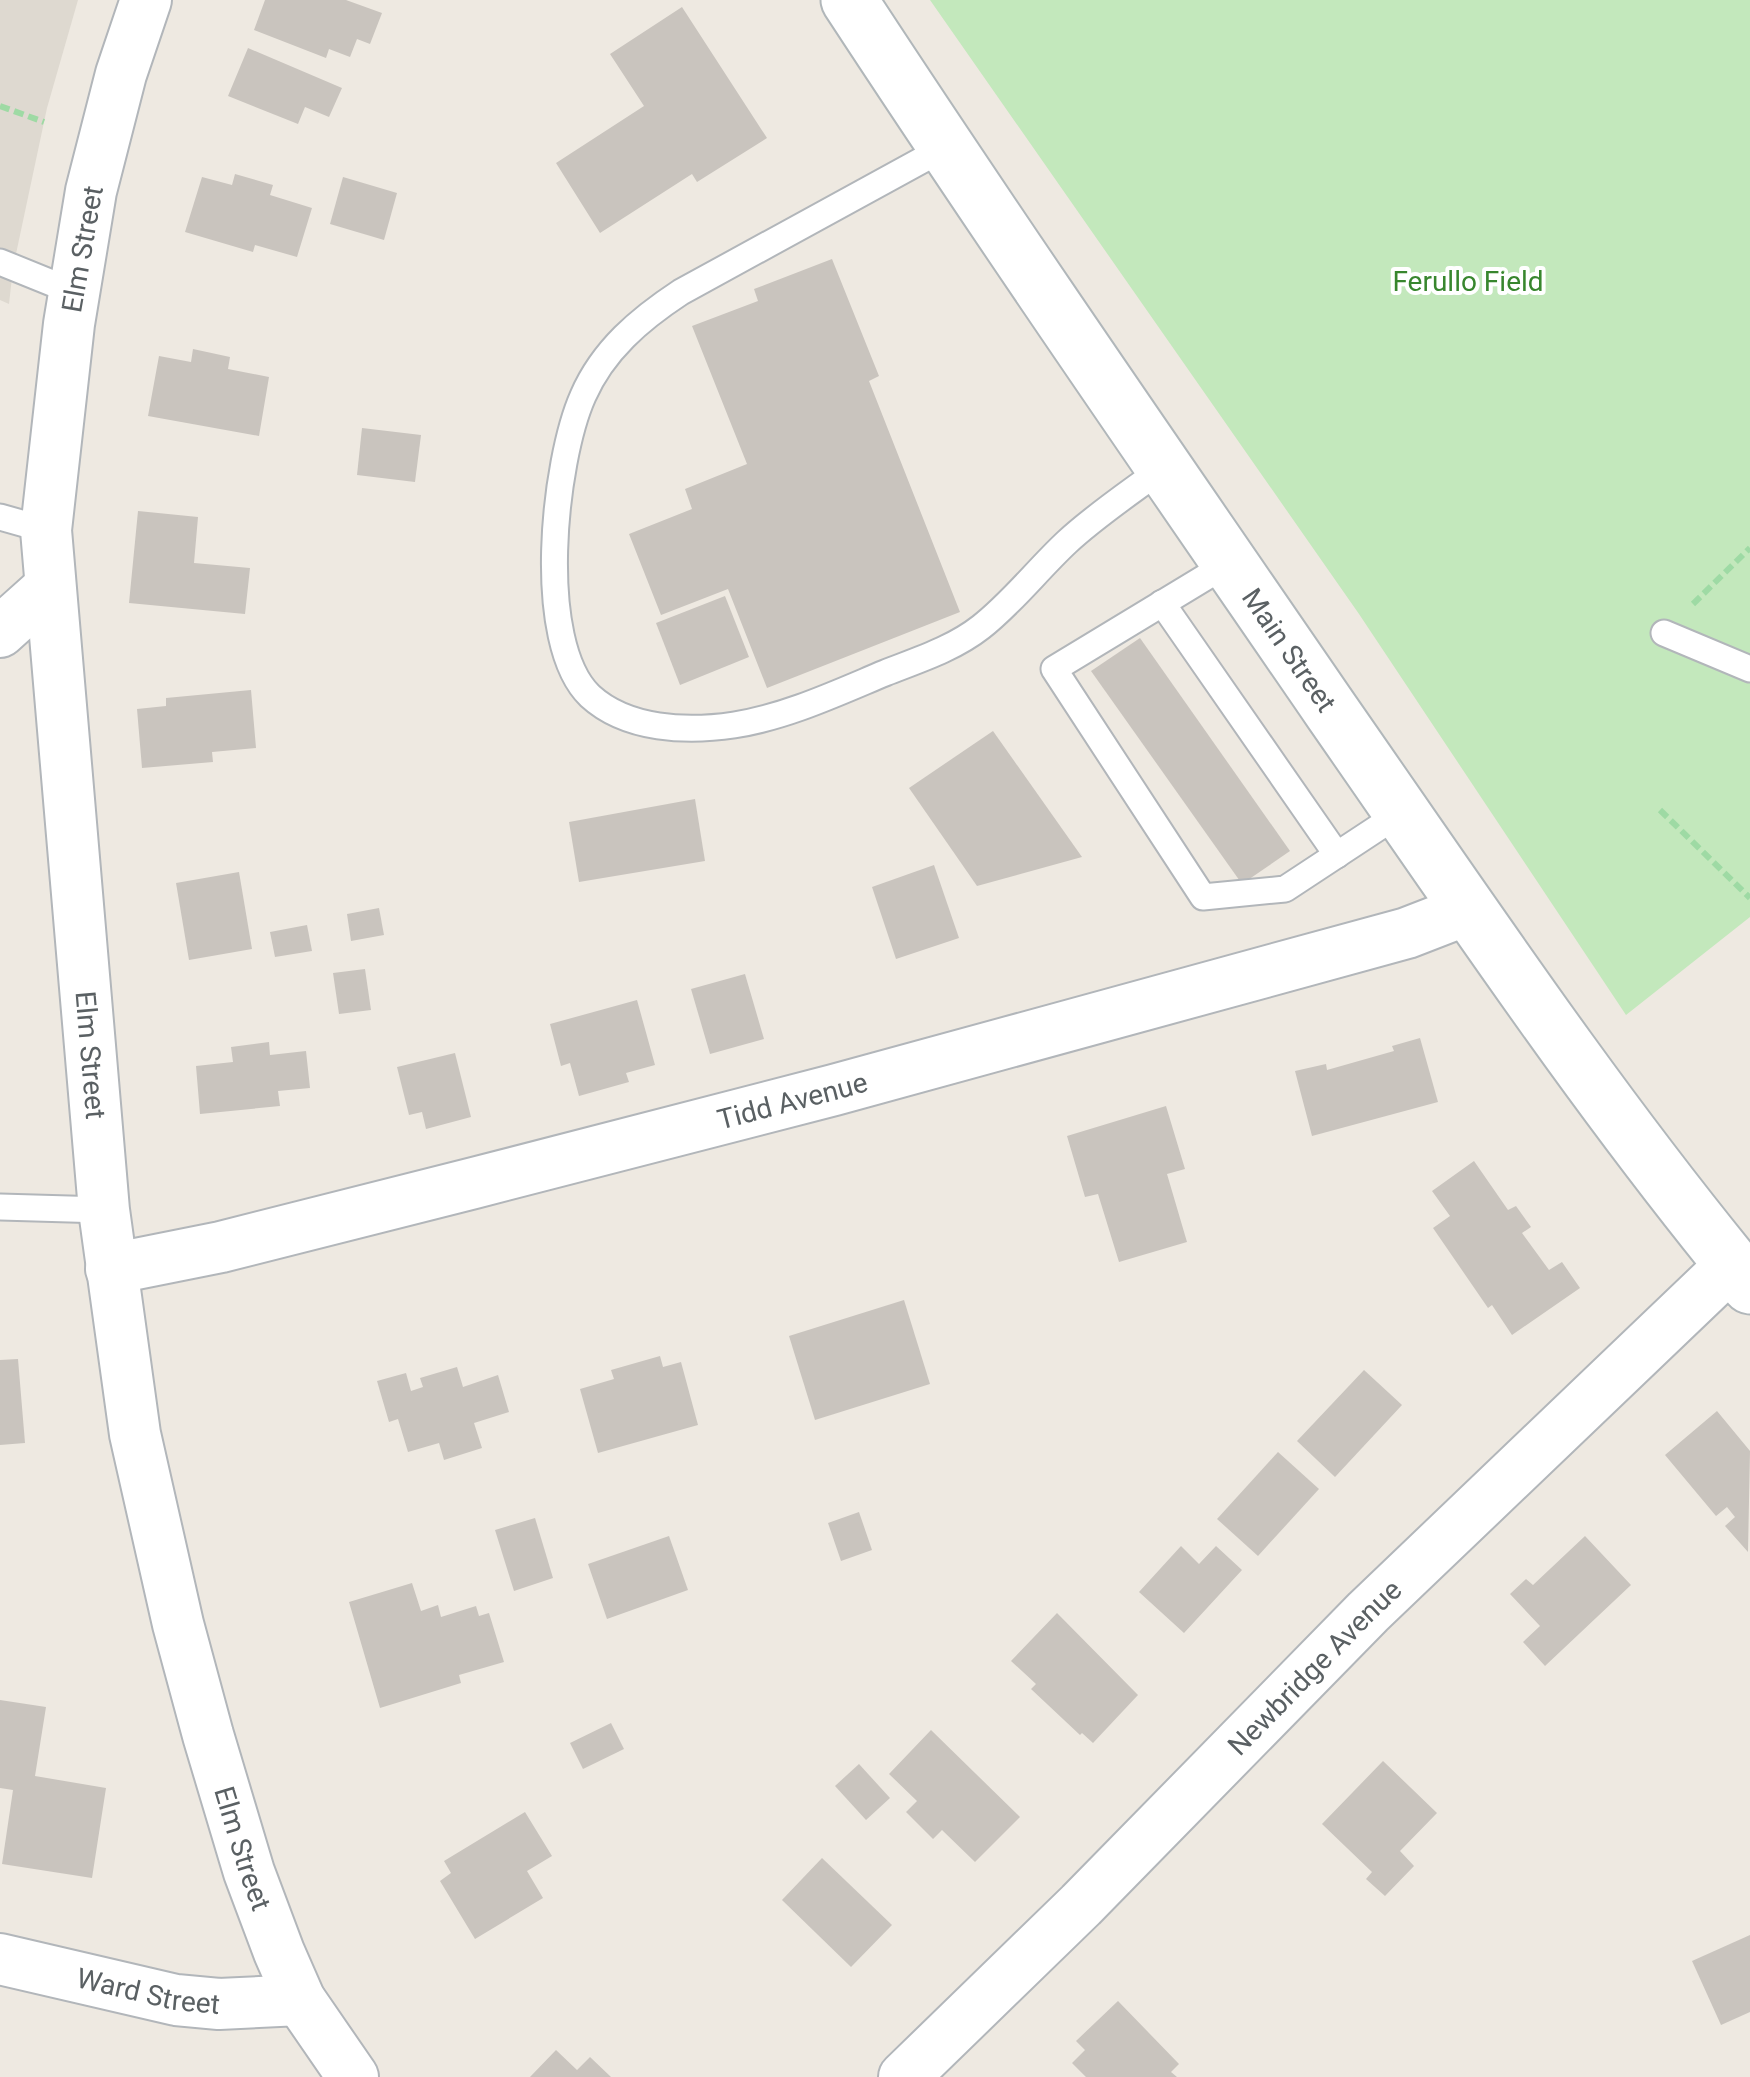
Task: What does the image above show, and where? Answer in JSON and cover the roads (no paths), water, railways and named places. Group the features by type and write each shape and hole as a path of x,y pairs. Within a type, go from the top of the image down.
{"main road":[{"name":"Main Street","path":"849,0 1163,468 1469,909 1628,1130 1741,1276"}],"street":[{"name":"Elm Street","path":"146,0 121,74 91,191 74,292 23,523 50,587 104,1210 134,1434 178,1624 248,1872 300,2000 353,2077"},
{"path":"0,632 50,587"},
{"name":"Tidd Avenue","path":"111,1269 221,1247 834,1090 1407,933 1469,909"},
{"name":"Newbridge Avenue","path":"904,2077 1082,1905 1368,1612 1741,1276"},
{"name":"Ward Street","path":"0,1959 176,2000 219,2004 300,2000"}],"lane":[{"path":"946,147 680,292 642,318 602,364 584,394 572,428 561,467 556,510 555,558 562,632 568,657 586,692 619,717 690,728 737,725 824,698 950,647 972,634 1071,538 1163,468"},
{"path":"0,262 74,292"},
{"path":"1229,563 1054,669 1203,897 1285,889 1402,812"},
{"path":"1162,603 1337,855"},
{"path":"1664,634 1750,669"},
{"path":"0,1207 104,1210"}],"park label":[{"name":"Ferullo Field","path":"1468,281"}]}
